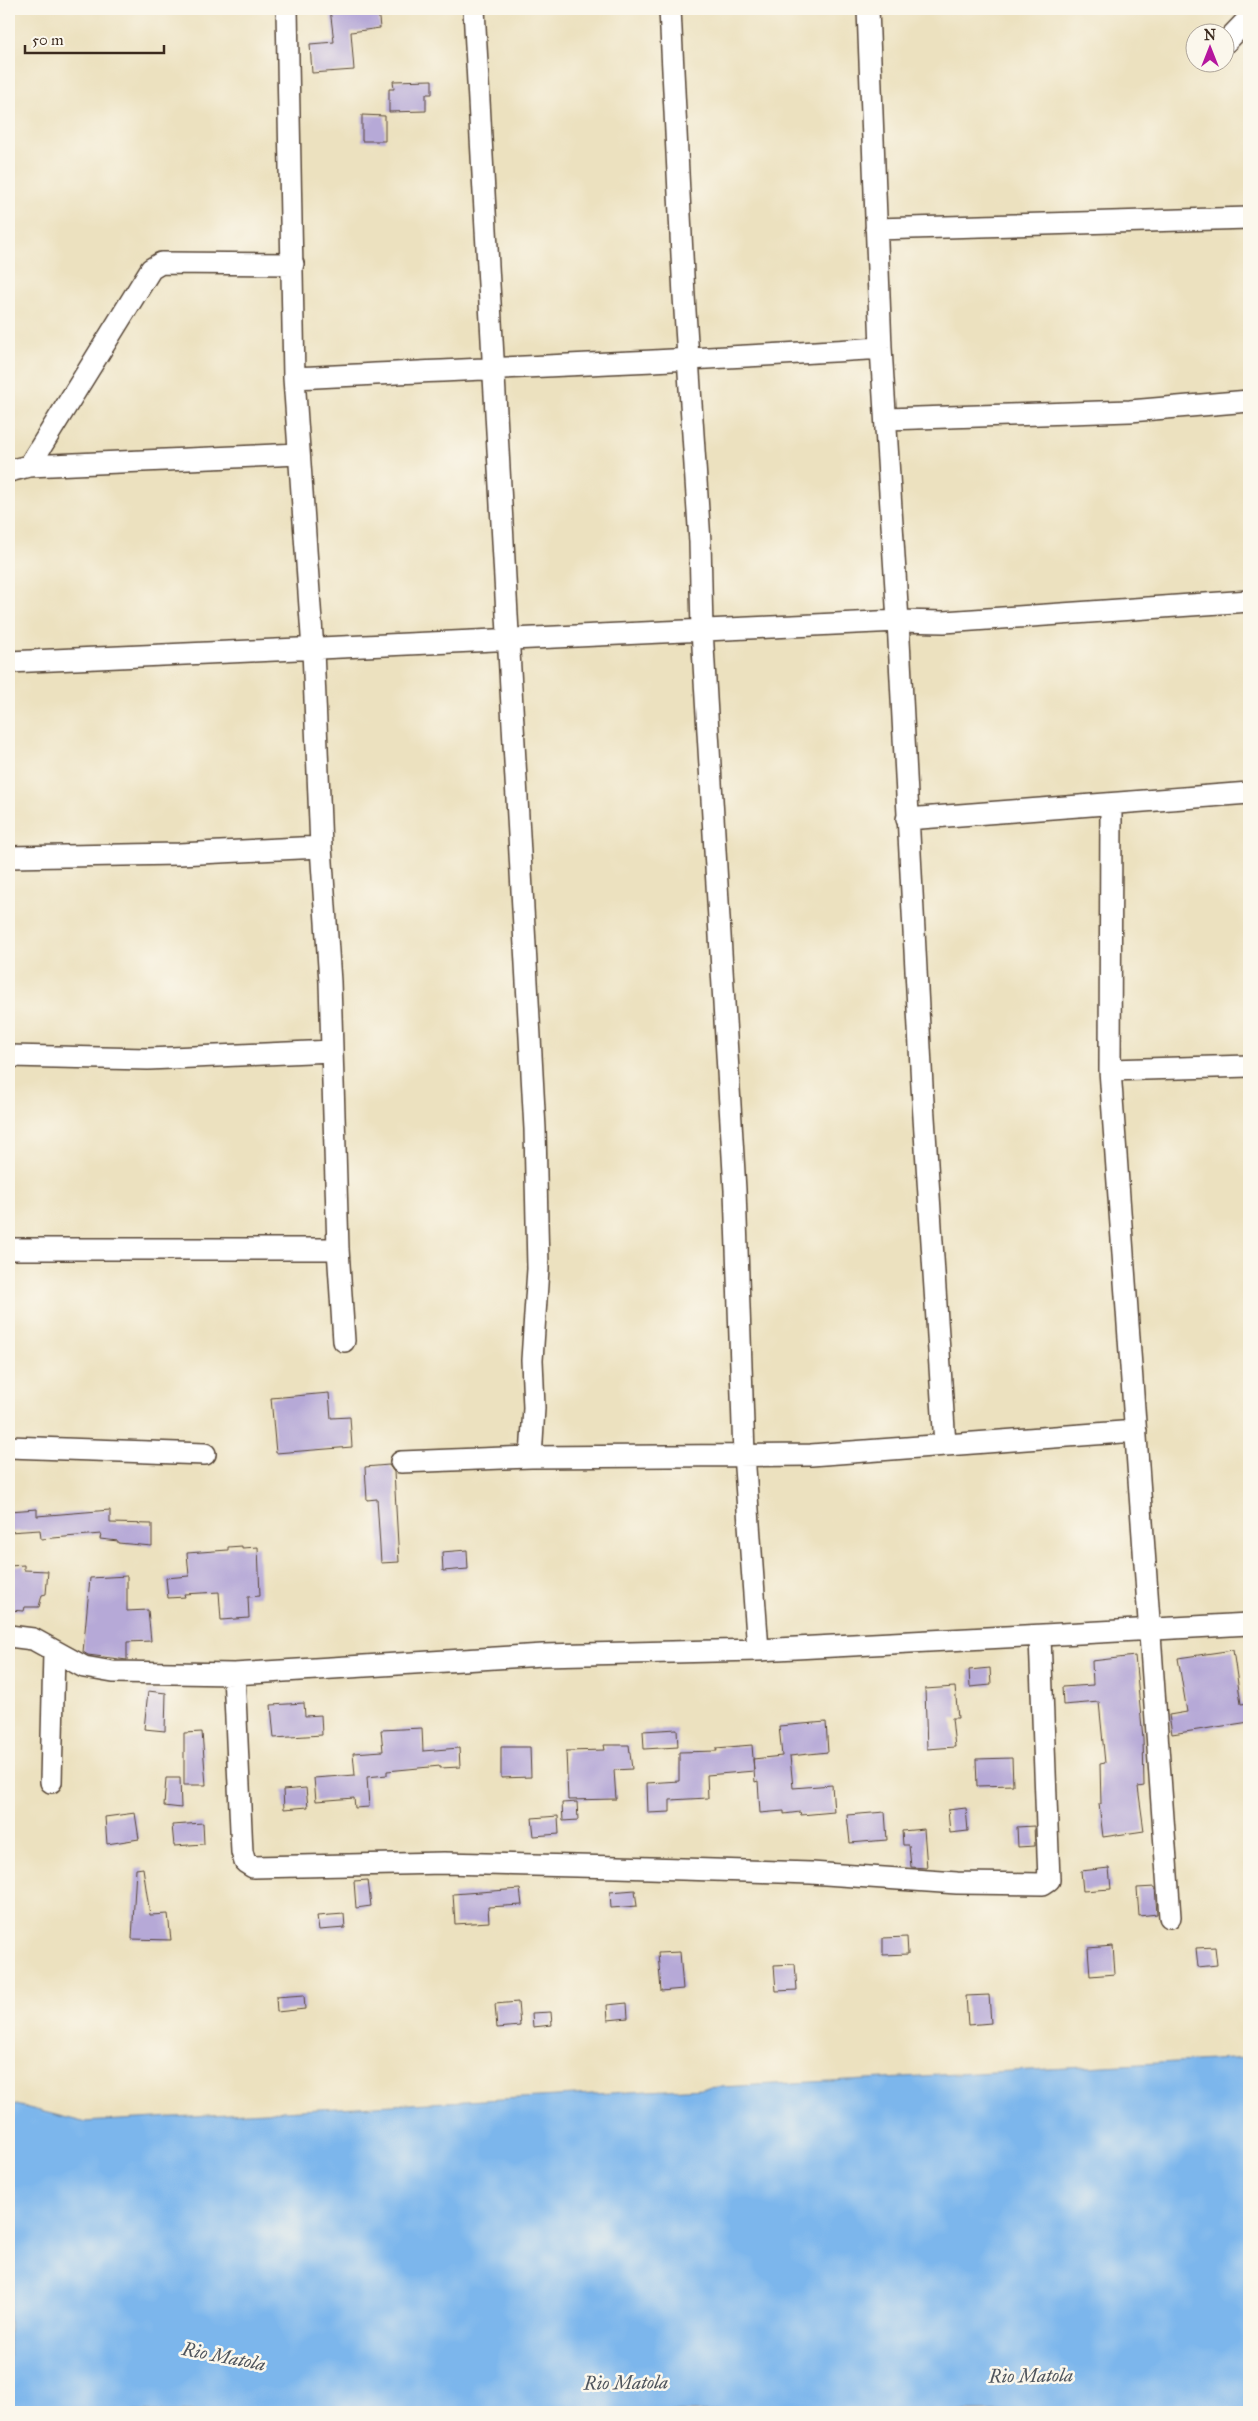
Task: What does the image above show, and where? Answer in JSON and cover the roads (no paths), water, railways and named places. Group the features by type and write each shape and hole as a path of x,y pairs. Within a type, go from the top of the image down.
{"street":[{"path":"286,9 294,378 313,650 332,1052 338,1248 344,1341"},
{"path":"474,9 535,1129 538,1269 532,1360 534,1408 531,1457"},
{"path":"670,9 688,361 700,542 702,630 735,1190 744,1454 758,1650"},
{"path":"868,9 881,348 945,1445"},
{"path":"1236,32 1249,18"},
{"path":"876,230 1249,218"},
{"path":"19,468 151,269 161,263 293,264"},
{"path":"294,378 492,367 688,361 881,348"},
{"path":"886,419 1130,410 1249,401"},
{"path":"19,468 299,454"},
{"path":"9,662 313,650 508,638 898,621 944,622 1249,601"},
{"path":"907,819 1111,805 1249,793"},
{"path":"1111,805 1110,1070 1170,1917"},
{"path":"9,857 179,854 321,847"},
{"path":"9,1056 148,1059 332,1052"},
{"path":"1110,1070 1249,1066"},
{"path":"9,1249 338,1248"},
{"path":"401,1462 531,1457 811,1455 1136,1432"},
{"path":"9,1447 205,1454"},
{"path":"9,1636 33,1639 84,1667 113,1672 234,1674 543,1655 758,1650 1249,1624"},
{"path":"234,1674 242,1852 245,1862 253,1867 444,1863 599,1866 811,1873 956,1883 1043,1884 1049,1880 1040,1636"},
{"path":"51,1782 54,1652"}],"water":[{"name":"Rio Matola","path":"1249,2058 1249,2412 9,2412 9,2103 83,2122"}]}
